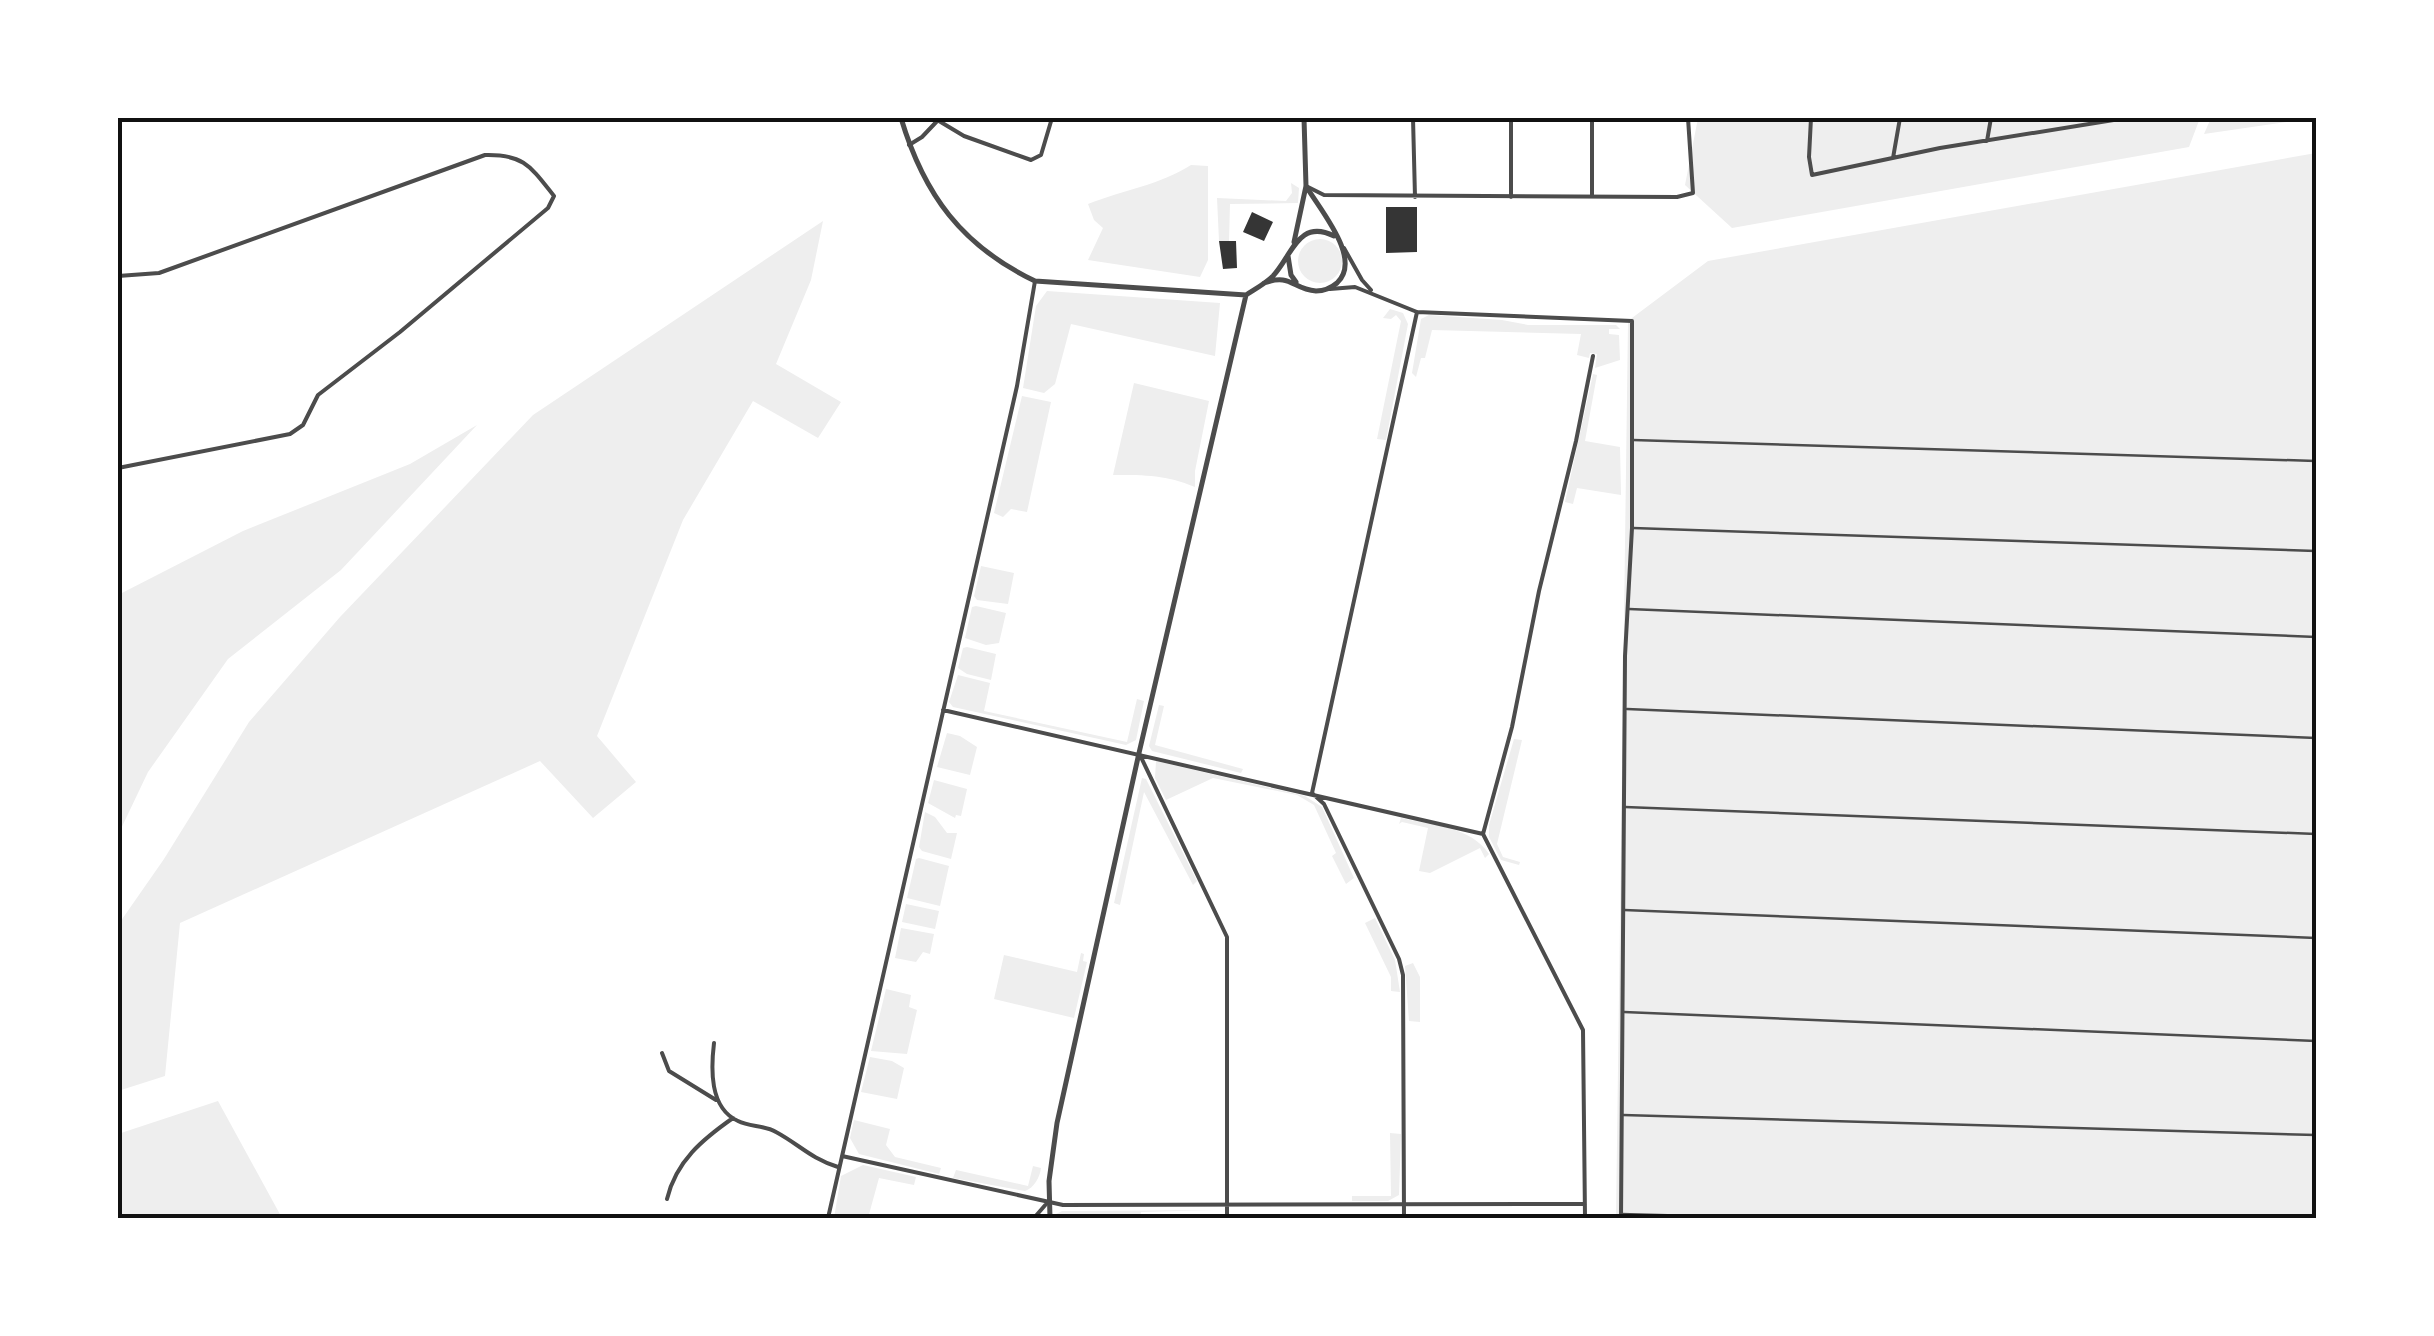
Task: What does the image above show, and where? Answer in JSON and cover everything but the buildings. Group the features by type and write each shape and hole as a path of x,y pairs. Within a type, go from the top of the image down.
{"street":[{"path":"901,118 930,190 950,216 988,256 1036,281 1246,295 1276,273 1294,242 1306,186 1304,118"},
{"path":"909,145 940,119 964,136 1031,160 1041,155 1052,118"},
{"path":"1413,118 1416,197"},
{"path":"1511,118 1511,197"},
{"path":"1592,118 1592,196"},
{"path":"1306,186 1324,195 1416,197 1664,197 1692,193 1688,118"},
{"path":"1811,118 1812,175 2126,118"},
{"path":"1893,158 1900,118"},
{"path":"1987,141 1991,118"},
{"path":"2081,118 2081,126"},
{"path":"118,276 159,272 484,156 508,155 533,169 554,196 548,208 318,395 303,424 290,434 118,468"},
{"path":"1306,186 1362,280 1392,304 1417,312 1632,321 1621,1216"},
{"path":"1294,242 1314,231 1336,238"},
{"path":"1328,290 1346,270 1344,247"},
{"path":"1288,252 1291,276 1298,284"},
{"path":"1264,284 1288,279 1308,290 1348,286 1374,293"},
{"path":"828,1218 1018,386 1036,281"},
{"path":"1050,1218 1047,1203 1058,1123 1246,295"},
{"path":"1312,793 1417,312"},
{"path":"1584,1218 1583,1030 1484,834 1512,727 1593,356"},
{"path":"942,710 1484,834"},
{"path":"1139,753 1226,937 1227,1218"},
{"path":"1312,793 1324,804 1399,959 1403,975 1404,1218"},
{"path":"714,1042 711,1072 720,1103"},
{"path":"662,1053 669,1070 720,1103 733,1118 780,1134 803,1152 838,1167"},
{"path":"667,1198 670,1185 690,1152 733,1118"},
{"path":"842,1156 1047,1203 1584,1204"},
{"path":"1034,1218 1047,1203"}],"lane":[{"path":"1632,440 2316,461"},
{"path":"1632,528 2316,551"},
{"path":"1627,608 2316,637"},
{"path":"1626,709 2316,738"},
{"path":"1626,807 2316,834"},
{"path":"1624,910 2316,938"},
{"path":"1623,1012 2316,1040"},
{"path":"1622,1114 2316,1135"},
{"path":"1621,1216 1770,1218"}],"shaded area":[{"path":"1698,118 2200,118 2189,147 1732,228 1685,185"},
{"path":"2211,118 2314,118 2204,134"},
{"path":"2316,153 2316,1218 1616,1218 1628,321 1708,261"},
{"path":"1191,165 1208,166 1208,260 1200,277 1088,260 1103,228 1094,220 1088,204"},
{"path":"1291,183 1299,188 1298,203 1230,204 1229,241 1219,241 1217,198 1286,201 1292,193"},
{"path":"823,221 811,280 776,364 841,402 818,438 753,401 683,520 597,736 636,782 593,818 540,761 180,923 165,1076 118,1091 118,925 249,722 340,617 533,415"},
{"path":"1320,239 1336,245 1342,261 1336,277 1320,283 1304,277 1298,261 1304,245"},
{"path":"1047,291 1220,303 1215,356 1071,324 1055,384 1044,393 1023,388 1036,306"},
{"path":"1390,309 1403,313 1408,324 1386,440 1377,439 1401,321 1396,315 1383,318"},
{"path":"1429,315 1528,325 1616,325 1620,329 1609,329 1609,334 1619,335 1620,360 1595,368 1597,354 1590,353 1589,358 1577,355 1581,334 1432,330 1416,377 1412,373 1421,319"},
{"path":"1593,374 1597,375 1585,441 1620,447 1621,495 1577,488 1573,504 1565,502"},
{"path":"1134,383 1209,401 1195,487 1156,476 1113,475"},
{"path":"1022,396 1051,402 1027,512 1011,509 1003,517 994,513"},
{"path":"477,425 341,570 228,659 148,772 118,835 118,595 243,531 410,464"},
{"path":"981,566 1014,573 1008,604 977,600 974,596"},
{"path":"972,607 1006,613 999,643 986,645 965,638"},
{"path":"963,648 996,654 991,680 958,668"},
{"path":"958,675 990,683 984,711 1127,742 1137,699 1144,701 1136,740 1126,745 953,707 949,702"},
{"path":"1159,705 1164,706 1155,745 1243,769 1241,773 1152,751 1149,746"},
{"path":"947,733 977,747 970,775 937,767"},
{"path":"1514,739 1522,740 1497,844 1503,857 1520,862 1519,865 1501,860 1489,837"},
{"path":"1156,761 1305,796 1322,807 1354,878 1346,884 1314,805 1297,795 1213,778 1166,800 1155,778"},
{"path":"1142,778 1146,779 1197,881 1193,885 1144,792 1120,905 1114,903"},
{"path":"934,780 967,789 961,816 955,818 928,803"},
{"path":"925,812 935,817 947,833 957,833 951,859 919,847"},
{"path":"1401,818 1461,832 1489,854 1485,858 1480,848 1430,873 1419,871 1428,828 1399,824"},
{"path":"919,858 949,866 940,906 907,898"},
{"path":"906,904 939,911 935,929 902,922"},
{"path":"1375,918 1395,960 1400,992 1391,991 1391,977 1365,923"},
{"path":"901,928 934,934 930,954 923,952 916,962 895,958"},
{"path":"1081,953 1087,962 1074,1018 994,999 1004,955 1077,972"},
{"path":"1413,963 1420,977 1420,1022 1409,1021 1405,966"},
{"path":"886,989 911,995 909,1007 917,1010 907,1054 871,1051"},
{"path":"870,1057 904,1068 897,1099 861,1092"},
{"path":"218,1101 282,1218 118,1218 121,1133"},
{"path":"854,1120 890,1129 886,1145 895,1157 941,1168 939,1174 859,1154 850,1138"},
{"path":"1390,1133 1401,1134 1399,1195 1388,1201 1352,1201 1352,1196 1391,1196"},
{"path":"863,1165 916,1177 914,1185 879,1178 868,1218 834,1218 841,1176"},
{"path":"1033,1166 1041,1168 1039,1175 1025,1191 953,1178 956,1170 1028,1186"},
{"path":"1216,1210 1141,1212 1140,1218 1057,1218 1056,1214 1062,1211"}]}
